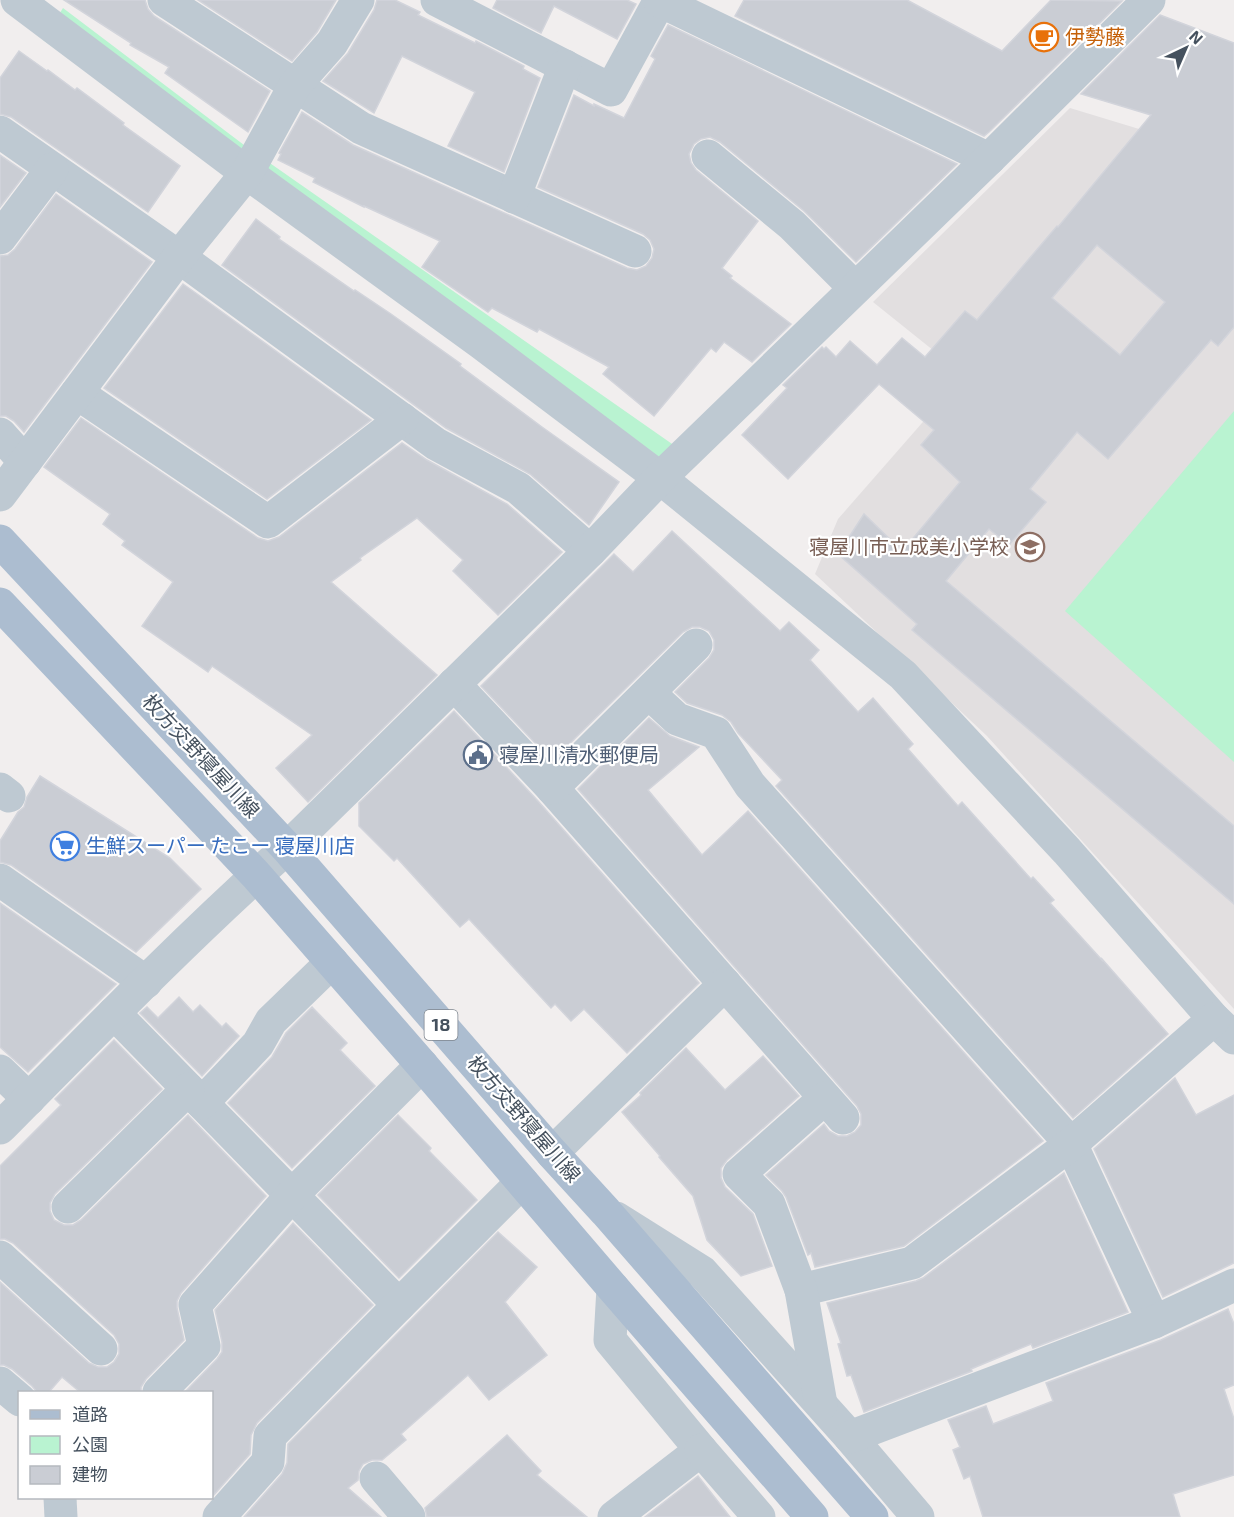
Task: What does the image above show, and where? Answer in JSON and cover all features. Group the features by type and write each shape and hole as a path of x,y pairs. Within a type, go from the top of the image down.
{"main road":[{"name":"枚方交野寝屋川線","path":"0,541 288,848 872,1517"},
{"name":"枚方交野寝屋川線","path":"0,604 256,875 812,1517"}],"street":[{"path":"17,0 660,478 903,675 1067,851 1224,1029 912,1263 801,1290"},
{"path":"164,0 362,128 634,251"},
{"path":"0,495 179,257 247,173 295,85 332,43 358,0"},
{"path":"455,4 611,90 660,0 989,159"},
{"path":"0,1128 114,1013 256,875 288,848 590,551 660,478 989,159 1149,0"},
{"path":"513,197 565,66"},
{"path":"0,132 179,257 436,444 518,488 590,551"},
{"path":"708,156 792,225 855,288"},
{"path":"0,238 52,169"},
{"path":"77,393 268,522 402,419"},
{"path":"0,434 25,462"},
{"path":"552,788 696,645"},
{"path":"454,684 552,788 834,1108 739,1174 770,1204 801,1290 821,1404"},
{"path":"650,693 677,719 716,733 750,785 1071,1144 1154,1322"},
{"path":"0,880 146,982"},
{"path":"68,1207 258,1044 271,1021 332,962"},
{"path":"552,1153 725,984"},
{"path":"114,1013 399,1305"},
{"path":"160,1391 204,1346 195,1305 292,1195 422,1065"},
{"path":"0,1071 29,1099"},
{"path":"219,1517 268,1462 270,1436 522,1182"},
{"path":"606,1212 702,1272 821,1404 918,1517"},
{"path":"0,1257 101,1349"},
{"path":"850,1437 1154,1322 1234,1285"},
{"path":"613,1288 610,1340 759,1517"},
{"path":"0,1383 18,1398"},
{"path":"614,1517 701,1450"},
{"path":"376,1478 410,1517"},
{"path":"60,1499 61,1517"}],"shaded area":[{"name":"寝屋川市立成美小学校","path":"1070,108 1172,139 1234,179 1234,1009 987,736 815,574 838,519 964,375 873,302"}],"green space":[{"path":"63,8 244,145 675,446 640,476 226,171 43,40"},
{"path":"1234,411 1234,762 1065,611"}],"building":[{"path":"64,0 145,0 154,16 270,91 248,132 165,73 169,67 130,45 131,43"},
{"path":"198,0 336,0 317,32 292,61"},
{"path":"377,0 395,0 420,12 418,15 524,66 523,69 540,78 504,172 448,146 475,92 402,56 374,113 323,81 348,53 374,10"},
{"path":"497,0 627,0 636,4 617,39 554,6 541,33 493,8"},
{"path":"744,0 907,0 1002,51 1051,0 1122,1 984,136 735,16"},
{"path":"1160,15 1234,43 1234,327 1218,346 1211,340 1108,459 1077,432 1030,489 1046,502 1009,545 989,529 946,581 1234,826 1234,904 912,630 917,624 838,554 864,514 900,549 908,540 910,542 960,482 921,445 934,430 879,384 788,479 742,435 787,388 783,385 822,347 824,349 826,347 836,357 850,341 877,365 902,338 925,357 965,311 977,320 1151,115 1081,94","holes":["1097,245 1165,302 1120,355 1052,298"]},
{"path":"668,25 957,164 856,262 804,211 720,142 710,137 694,144 689,154 696,170 758,221 722,268 732,276 730,278 791,324 752,362 724,342 716,352 711,348 654,416 603,374 609,367 539,329 537,332 492,308 488,312 422,267 440,241 313,182 315,178 278,160 281,154 279,153 302,112 353,145 627,268 637,270 646,266 652,258 654,249 650,240 643,234 538,187 574,95 624,118 655,59 651,56"},
{"path":"19,51 75,90 77,88 180,166 148,212 11,117 0,114 0,78"},
{"path":"0,155 26,173 0,207"},
{"path":"56,194 152,262 24,432 14,421 6,416 0,416 0,256 8,255 15,249"},
{"path":"256,219 280,237 279,239 461,364 460,366 619,482 589,525 530,474 446,428 222,265"},
{"path":"183,284 371,420 267,499 104,388"},
{"path":"81,418 258,538 268,541 279,537 402,443 427,460 507,504 562,552 498,615 453,571 463,560 417,518 360,558 361,560 331,582 437,675 308,802 276,768 312,735 212,666 208,672 142,626 173,582 122,545 125,541 103,524 110,514 44,467"},
{"path":"672,531 780,631 789,622 819,650 810,660 858,712 873,698 913,744 908,749 958,806 962,802 1031,879 1033,877 1054,900 1050,903 1168,1034 1073,1118 776,786 782,780 738,733 731,722 722,715 687,703 675,692 714,650 714,640 709,631 700,627 692,627 683,632 552,761 481,686 614,554 633,572"},
{"path":"454,711 538,801 699,983 627,1053 584,1009 571,1021 555,1004 551,1008 469,919 460,927 397,858 394,861 359,826 359,803"},
{"path":"649,718 670,736 699,747 648,790 702,855 748,811 1043,1141 904,1246 815,1267 811,1253 808,1255 786,1197 766,1175 824,1124 829,1131 838,1136 847,1136 855,1132 861,1125 861,1114 857,1106 578,789"},
{"path":"40,776 170,858 201,889 136,952 11,865 0,862 0,841 18,812 24,807 27,797"},
{"path":"0,903 116,984 28,1072 0,1047"},
{"path":"179,997 193,1012 200,1005 222,1027 226,1023 239,1036 202,1076 140,1013 147,1007 158,1018"},
{"path":"312,1007 347,1043 340,1050 375,1086 292,1168 228,1103 272,1057 286,1033"},
{"path":"114,1040 162,1089 55,1194 50,1203 50,1211 54,1220 64,1225 73,1225 81,1220 188,1115 266,1196 181,1293 177,1301 177,1308 184,1340 146,1379 141,1391 79,1391 62,1377 50,1391 36,1391 12,1369 0,1365 0,1282 89,1363 98,1367 107,1367 119,1354 119,1344 114,1335 13,1243 0,1239 0,1166 61,1105 55,1099"},
{"path":"686,1048 725,1090 763,1056 799,1096 727,1160 721,1168 721,1178 725,1187 753,1214 772,1266 741,1276 707,1240 693,1196 622,1112"},
{"path":"1175,1078 1196,1115 1234,1095 1234,1263 1163,1297 1094,1149"},
{"path":"398,1115 431,1148 429,1151 477,1200 399,1278 318,1195"},
{"path":"1064,1173 1128,1312 1033,1348 1031,1344 971,1369 972,1371 864,1412 851,1375 847,1376 838,1344 841,1343 827,1303 923,1278"},
{"path":"293,1223 373,1305 257,1423 251,1435 250,1454 213,1496 213,1391 186,1391 222,1352 215,1310"},
{"path":"498,1232 537,1267 505,1302 547,1355 489,1400 468,1375 401,1434 406,1440 382,1460 372,1460 363,1464 358,1480 348,1488 381,1517 244,1517 282,1474 287,1463 288,1444"},
{"path":"1228,1309 1234,1324 1234,1385 1224,1389 1234,1419 1234,1475 1173,1494 1180,1517 983,1517 970,1476 964,1479 953,1450 960,1447 948,1420 986,1406 993,1424 1053,1401 1046,1383 1161,1340"},
{"path":"507,1435 541,1471 537,1475 587,1517 427,1517 425,1508"},
{"path":"698,1476 730,1517 645,1517"}],"place":[{"name":"伊勢藤","path":"1044,37"},
{"name":"寝屋川市立成美小学校","path":"1030,547"},
{"name":"寝屋川清水郵便局","path":"478,755"},
{"name":"生鮮スーパー たこー 寝屋川店","path":"65,846"}]}
